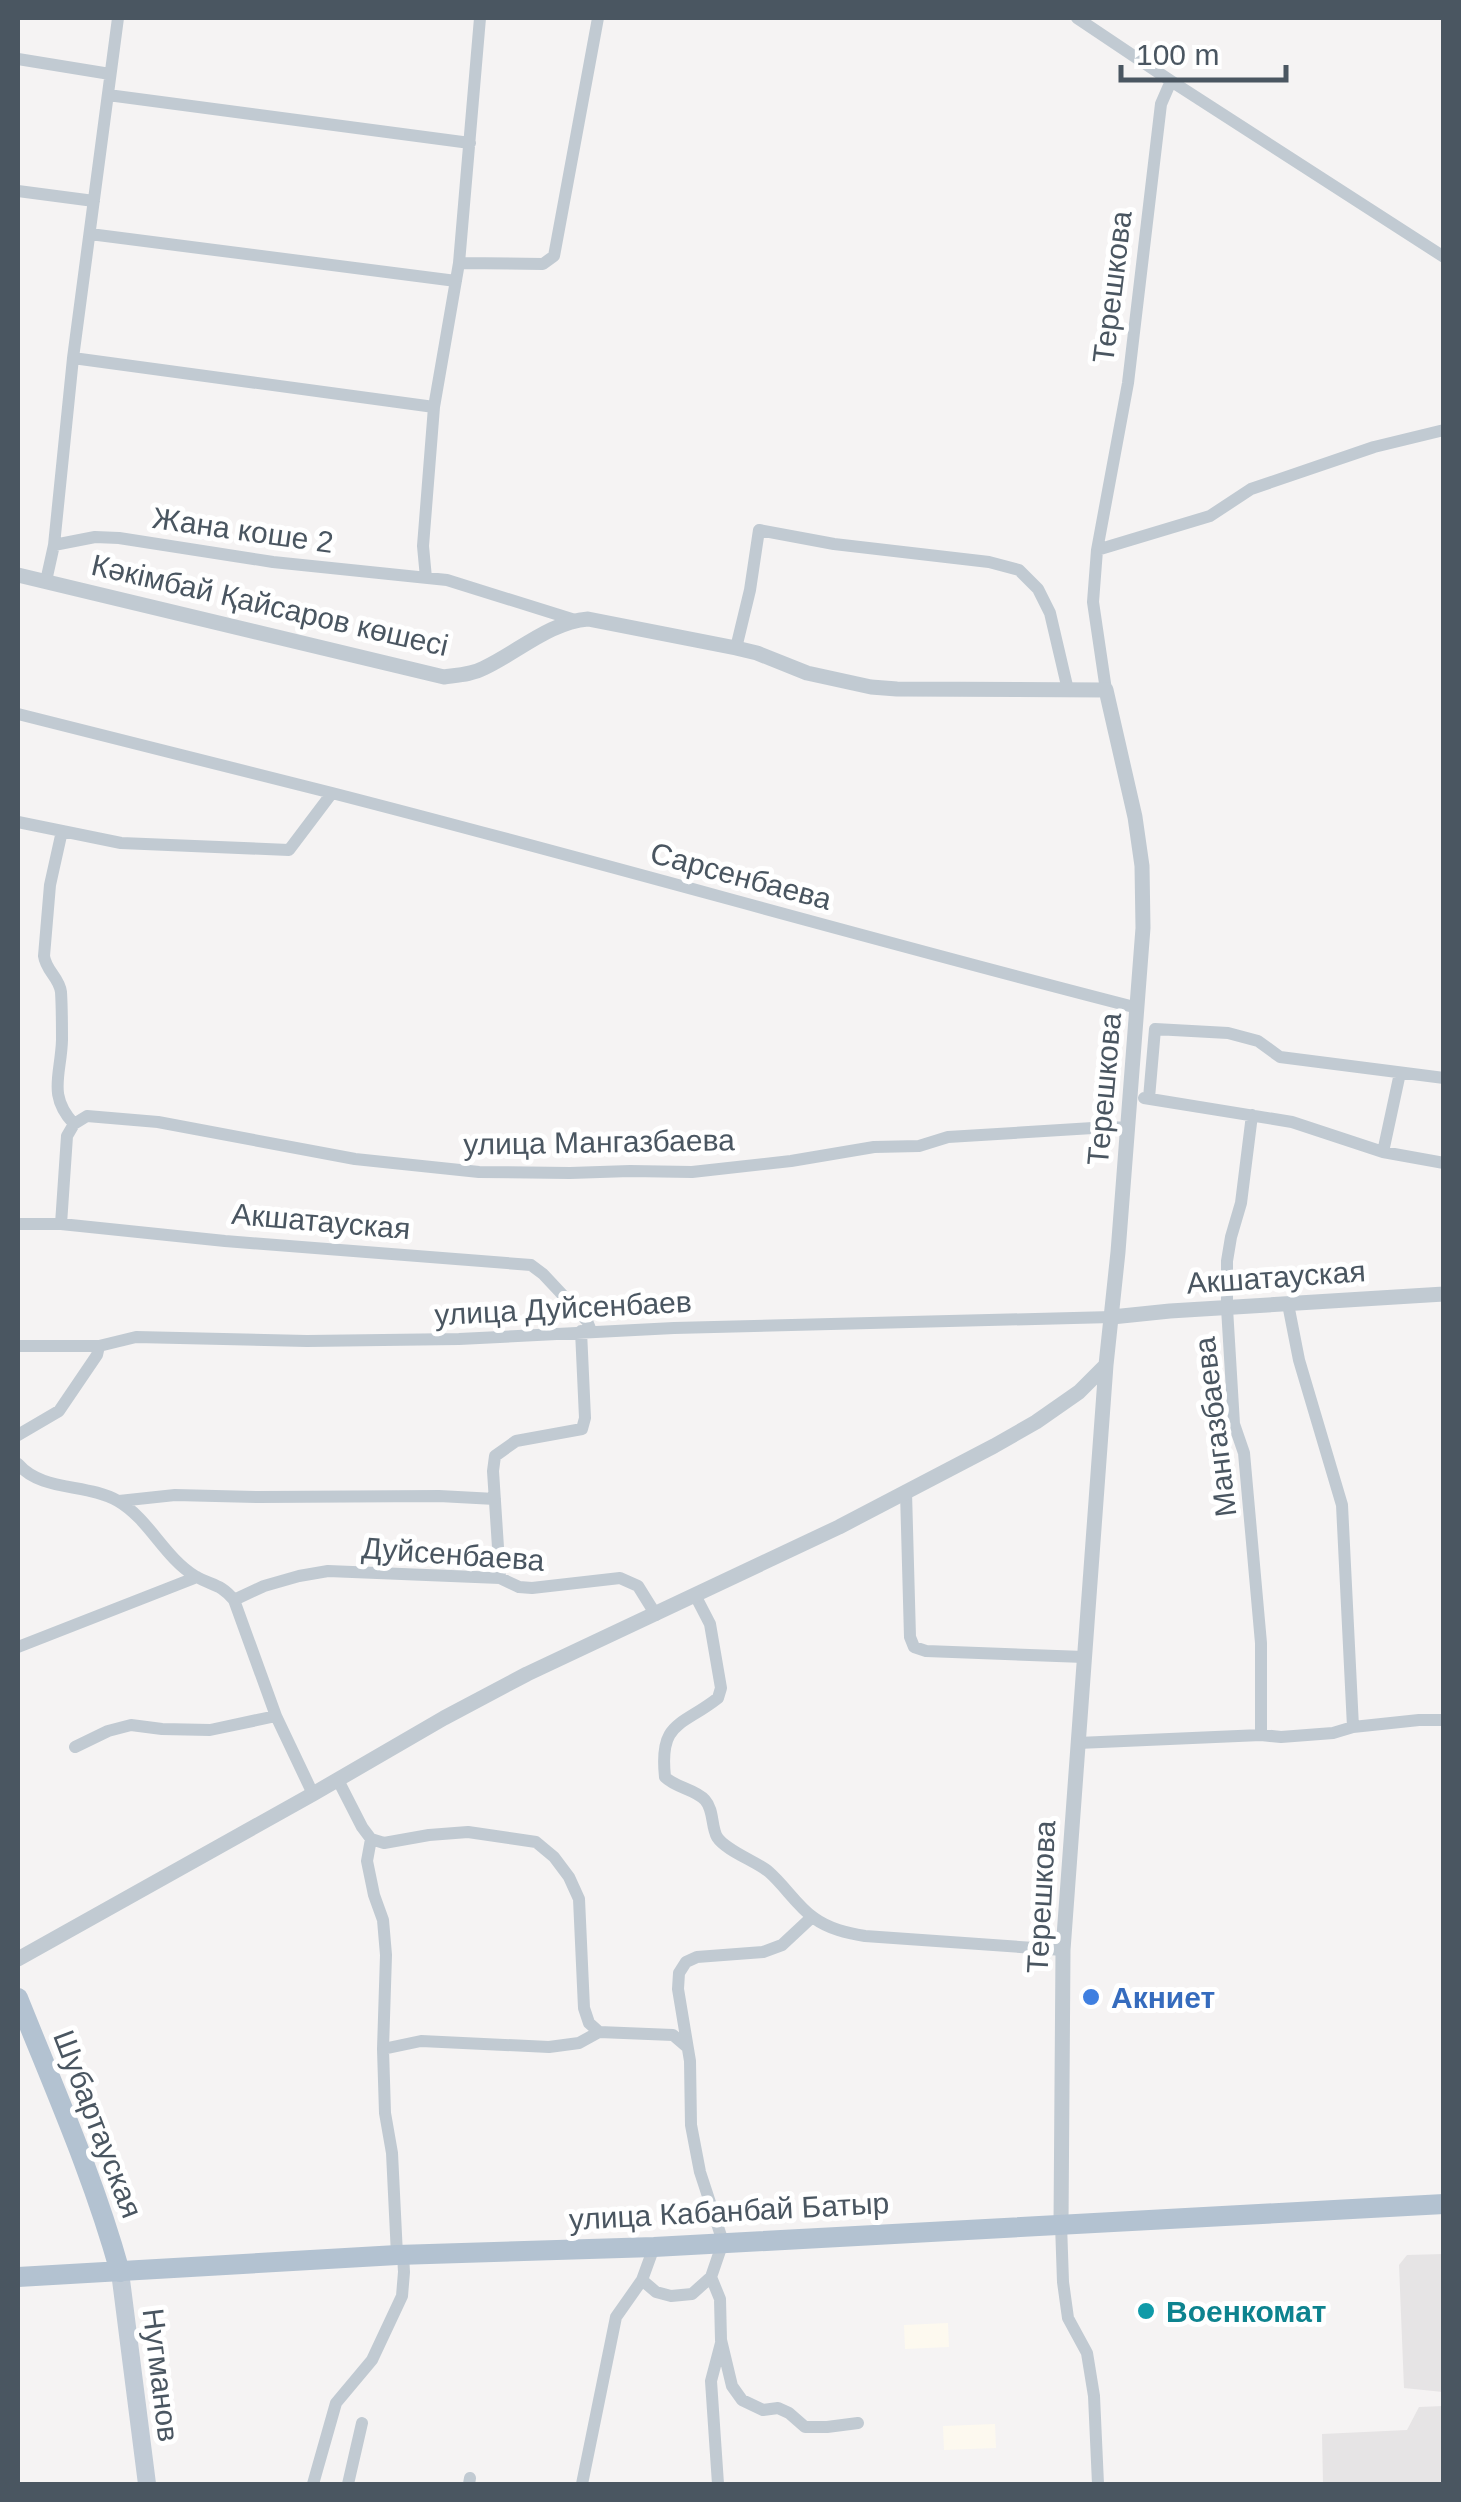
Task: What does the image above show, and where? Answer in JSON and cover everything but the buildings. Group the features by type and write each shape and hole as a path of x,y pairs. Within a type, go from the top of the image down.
{"main road":[{"name":"Шубартауская","path":"18,1998 76,2145 120,2272"},
{"name":"улица Кабанбай Батыр","path":"18,2277 1444,2204"},
{"name":"Нугманов","path":"120,2272 148,2484"}],"street":[{"path":"46,580 54,544 73,358 118,18"},
{"path":"426,578 423,546 434,407 459,263 480,18"},
{"path":"459,263 543,264 554,256 598,18"},
{"path":"1077,18 1444,257"},
{"path":"18,59 110,74"},
{"name":"Терешкова","path":"1061,2224 1063,1950 1143,928 1142,866 1135,817 1106,690 1093,602 1098,550 1128,383 1161,104 1170,81"},
{"path":"108,95 470,143"},
{"path":"18,191 94,201"},
{"path":"90,234 456,282"},
{"path":"73,358 434,407"},
{"path":"1098,550 1210,516 1251,489 1374,447 1444,430"},
{"path":"736,648 759,530 834,544 989,562 1019,570 1038,589 1050,613 1068,690"},
{"name":"Жана коше 2","path":"54,544 119,538 273,562 446,580 575,620"},
{"name":"Кәкімбай Қайсаров көшесі","path":"18,575 444,677 480,671 575,620"},
{"path":"575,620 736,648 807,673 896,690 1106,690"},
{"name":"Сарсенбаева","path":"18,714 511,839 1138,1008"},
{"path":"18,822 121,843 289,850 332,793"},
{"path":"62,831 50,885 44,956 45,966 59,982 61,992 62,1044 56,1090 64,1114 74,1124 66,1136 62,1224"},
{"path":"1149,1098 1155,1030 1228,1033 1258,1041 1280,1057 1444,1078"},
{"path":"1383,1152 1400,1073"},
{"path":"1130,1097 1292,1122 1383,1152 1444,1163"},
{"name":"Мангазбаева","path":"1252,1115 1241,1203 1230,1237 1226,1308 1234,1424 1244,1453 1262,1643 1262,1736"},
{"name":"улица Мангазбаева","path":"74,1124 87,1116 158,1122 356,1159 479,1172 570,1173 692,1172 874,1148 919,1146 948,1137 1128,1128"},
{"name":"Акшатауская","path":"18,1224 62,1224 530,1265 587,1322 586,1331"},
{"name":"Акшатауская","path":"1112,1318 1444,1294"},
{"path":"1288,1304 1299,1360 1342,1505 1353,1728"},
{"name":"улица Дуйсенбаев","path":"18,1346 98,1346 136,1336 460,1339 586,1331 1112,1318"},
{"path":"500,1578 495,1456 516,1441 582,1429 586,1331"},
{"path":"18,1434 59,1411 98,1355 98,1346"},
{"path":"18,1959 527,1674 906,1492 1036,1422 1079,1392 1106,1365"},
{"path":"18,1464 24,1472 59,1486 92,1490 119,1501 178,1563 197,1577 224,1588 234,1600 276,1716 313,1794"},
{"path":"906,1492 910,1637 914,1647 926,1651 1084,1657"},
{"path":"119,1501 175,1495 494,1499"},
{"name":"Дуйсенбаева","path":"234,1600 264,1586 328,1571 500,1578 532,1588 620,1578 638,1586 656,1615"},
{"path":"18,1647 197,1577"},
{"path":"696,1595 710,1624 721,1688 718,1698 671,1730 664,1743 665,1776 671,1784 704,1798 716,1836 724,1846 769,1872 812,1917 840,1932 1063,1950"},
{"path":"74,1746 131,1724 210,1730 276,1716"},
{"path":"1078,1743 1333,1734 1353,1728 1444,1720"},
{"path":"338,1780 371,1839 384,1843 468,1832 536,1842 554,1856 579,1898 584,2008 588,2024 599,2032"},
{"path":"313,2484 336,2403 372,2360 402,2296 404,2272 382,2050 386,1956 383,1920 367,1862 371,1839"},
{"path":"642,2280 656,2292 671,2296 692,2294 712,2277 723,2242 700,2172 690,2125 690,2061 678,1990 679,1973 686,1962 712,1955 763,1952 782,1945 812,1917"},
{"path":"382,2050 421,2041 549,2047 580,2043 599,2032 673,2035 687,2046"},
{"path":"1061,2224 1062,2282 1068,2318 1088,2353 1098,2484"},
{"path":"582,2484 616,2317 642,2280 654,2247"},
{"path":"712,2277 720,2299 721,2340 732,2386 742,2400 763,2410 778,2408 806,2427 858,2423"},
{"path":"718,2484 711,2381 721,2340"},
{"path":"348,2484 362,2422"}],"shaded area":[{"path":"1443,2254 1443,2392 1404,2388 1399,2265 1407,2255"},
{"path":"948,2323 949,2347 905,2349 904,2325"},
{"path":"1443,2406 1443,2484 1323,2484 1322,2434 1407,2430 1419,2407"},
{"path":"995,2424 996,2448 944,2450 943,2426"}],"place":[{"name":"Акниет","path":"1091,1997"},
{"name":"Военкомат","path":"1146,2311"}]}
